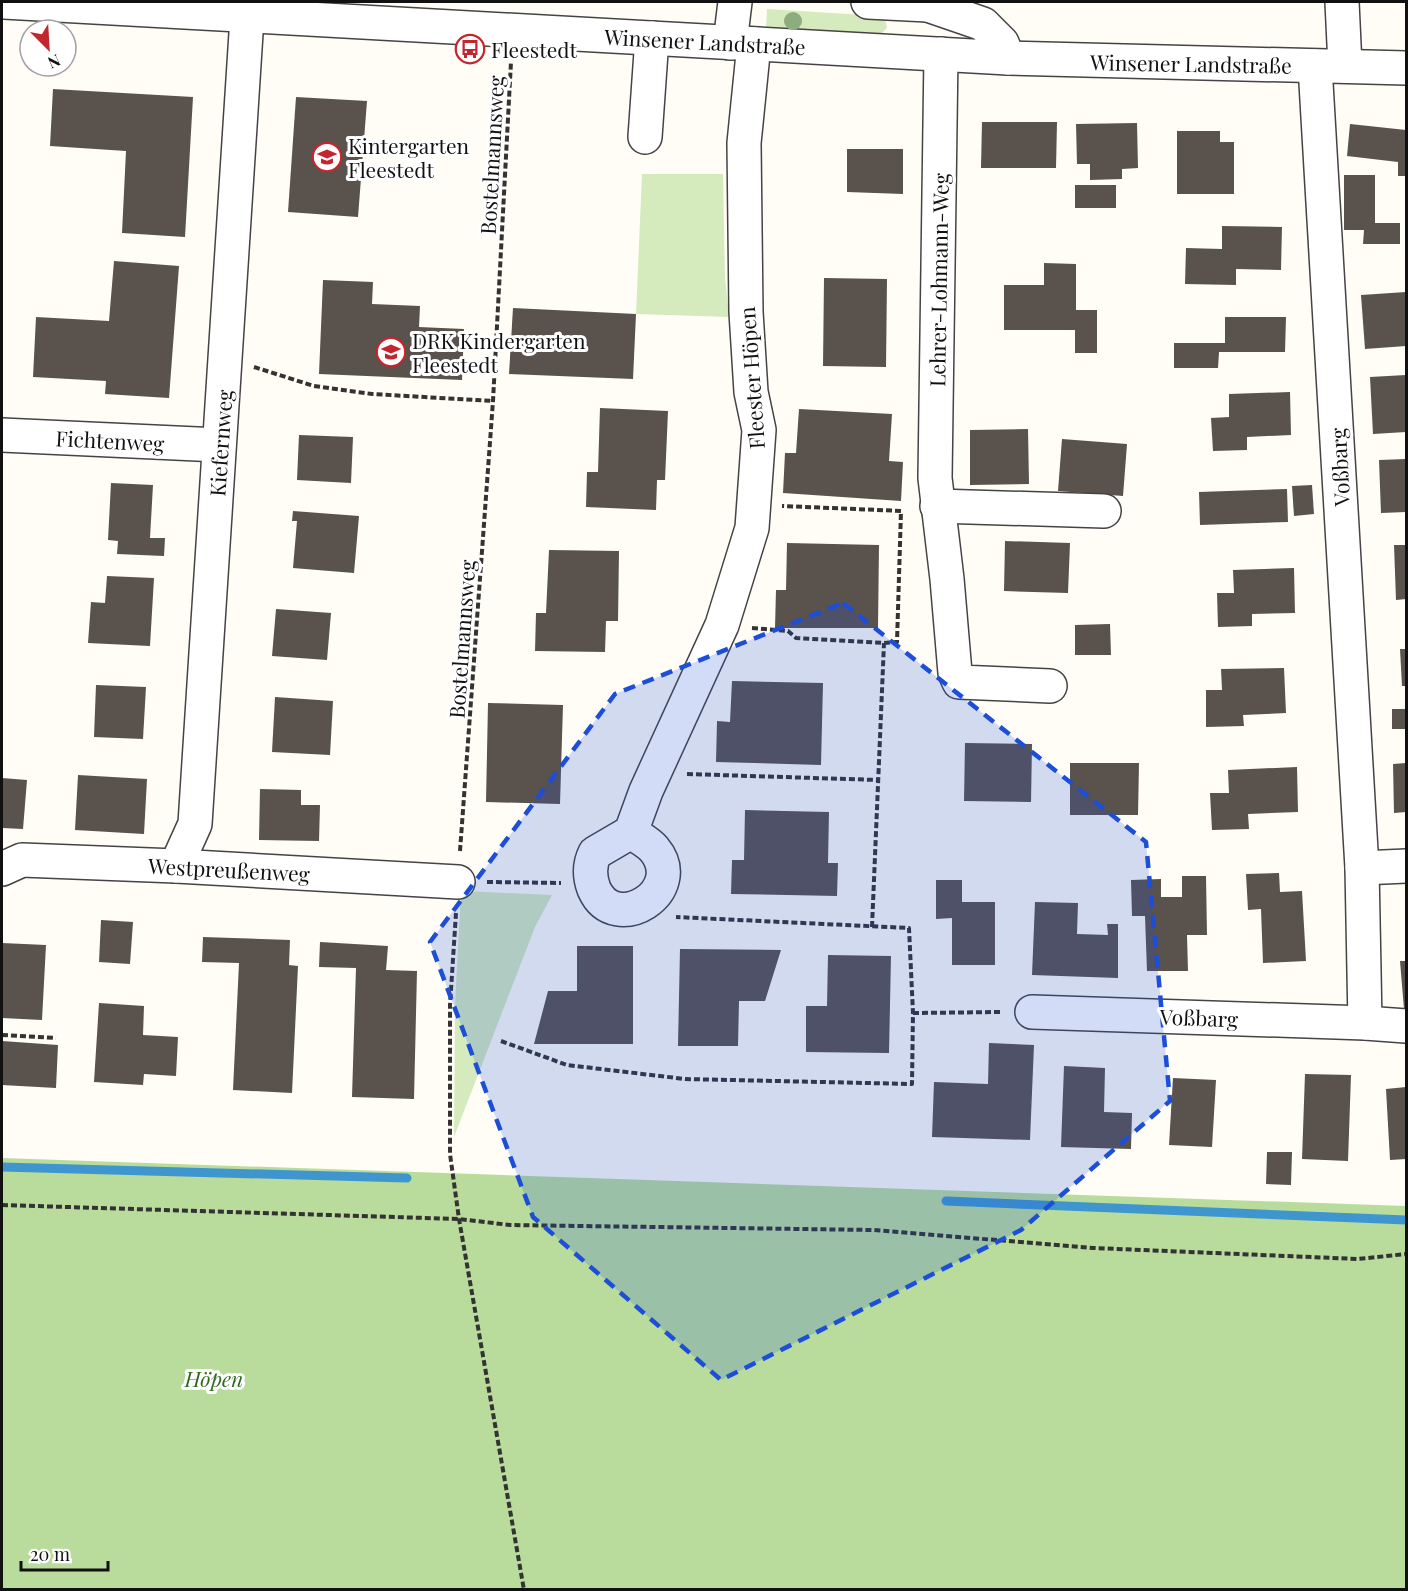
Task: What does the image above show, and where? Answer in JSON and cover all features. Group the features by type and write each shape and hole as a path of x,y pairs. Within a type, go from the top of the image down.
{"street":[{"name":"Winsener Landstraße","path":"4,2 248,9 652,38 1008,58 1407,68"},
{"name":"Fleester Höpen","path":"631,832 654,773 723,625 747,550 755,505 759,430 752,392 746,312 742,43 735,2"},
{"path":"868,2 923,3 983,24 1002,43 1008,58"},
{"name":"Voßbarg","path":"1342,2 1330,66 1362,868 1365,1023"},
{"name":"Lehrer-Lohmann-Weg","path":"923,3 933,54 935,478 955,673 959,682 1050,686"},
{"name":"Kiefernweg","path":"176,866 195,824 248,9"},
{"path":"645,137 652,38"},
{"name":"Fichtenweg","path":"2,435 219,445"},
{"path":"937,506 1104,511"},
{"path":"631,832 654,849 661,862 662,874 656,894 647,902 628,909 616,908 606,903 591,883 590,870 595,853 631,832"},
{"name":"Westpreußenweg","path":"2,869 22,860 458,882"},
{"path":"1362,868 1407,866"},
{"name":"Voßbarg","path":"1032,1012 1407,1026"}],"path":[{"name":"Bostelmannsweg","path":"511,62 493,401 450,1005 450,1154 459,1219 524,1590"},
{"path":"225,357 314,386 372,394 493,401"},
{"path":"723,625 789,631 796,638 897,642 901,511 755,505"},
{"path":"872,927 884,643"},
{"path":"654,773 878,780"},
{"path":"458,882 591,883"},
{"path":"501,1041 567,1065 685,1079 912,1084 913,1013 909,928 678,918 647,902"},
{"path":"913,1013 1032,1012"},
{"path":"2,1035 56,1038"},
{"path":"2,1205 459,1219 510,1226 874,1230 1093,1248 1358,1259 1407,1254"}],"highlighted area":[{"path":"843,603 1146,842 1170,1101 1021,1230 721,1380 533,1217 430,942 615,694"}],"green space":[{"path":"767,9 881,16 885,19 887,28 880,35 766,28"},
{"path":"642,174 723,174 725,278 729,317 636,314"},
{"path":"461,891 552,895 535,927 454,1137 455,1005"},
{"name":"Höpen","path":"2,1158 1406,1206 1406,1589 2,1589"}],"building":[{"path":"53,89 193,97 185,237 122,233 126,151 50,146"},
{"name":"Kintergarten Fleestedt","path":"296,97 367,101 358,217 288,212"},
{"path":"982,122 1057,122 1056,168 981,168"},
{"path":"1137,123 1138,168 1122,169 1122,179 1090,180 1090,164 1077,164 1076,124"},
{"path":"1350,124 1406,130 1406,176 1398,176 1398,162 1347,156"},
{"path":"1177,131 1220,131 1220,142 1234,142 1234,194 1177,194"},
{"path":"847,149 903,149 903,194 847,192"},
{"path":"1344,175 1375,175 1375,223 1400,223 1400,244 1363,244 1364,230 1344,230"},
{"path":"1075,185 1116,185 1116,208 1075,208"},
{"path":"1222,226 1282,227 1281,270 1236,269 1236,285 1185,284 1186,248 1222,249"},
{"path":"114,261 179,266 169,398 105,394 106,381 33,377 36,317 109,321"},
{"path":"1044,263 1076,264 1076,310 1097,310 1097,353 1075,353 1075,330 1004,330 1004,285 1044,285"},
{"path":"824,278 887,279 886,367 823,366"},
{"name":"DRK Kindergarten Fleestedt","path":"323,280 373,282 372,304 420,306 419,327 464,329 462,380 319,374"},
{"path":"1406,292 1406,346 1365,349 1361,295"},
{"path":"513,308 636,314 633,379 509,374"},
{"path":"1225,317 1286,317 1285,352 1219,352 1218,368 1174,368 1174,343 1225,343"},
{"path":"1406,375 1406,432 1373,434 1370,377"},
{"path":"1290,392 1291,435 1247,437 1247,450 1213,451 1211,418 1229,417 1229,394"},
{"path":"600,408 668,411 665,480 657,480 656,510 586,507 587,472 598,472"},
{"path":"799,409 892,414 889,461 903,462 901,501 783,493 785,453 796,453"},
{"path":"1028,429 1029,484 970,485 970,430"},
{"path":"299,435 353,437 351,483 297,480"},
{"path":"1062,439 1127,444 1123,496 1058,491"},
{"path":"1406,459 1406,512 1381,513 1379,460"},
{"path":"111,483 153,485 150,538 165,538 164,556 117,554 118,541 108,540"},
{"path":"1312,485 1314,514 1294,516 1292,486"},
{"path":"1287,489 1288,522 1200,525 1199,492"},
{"path":"293,511 359,516 354,573 293,568 297,521 292,521"},
{"path":"1005,541 1070,543 1068,593 1004,591"},
{"path":"787,543 879,545 878,628 775,628 776,590 786,590"},
{"path":"1394,545 1406,545 1406,599 1396,600"},
{"path":"549,550 619,551 618,621 606,621 605,652 535,651 536,613 546,613"},
{"path":"1294,568 1295,613 1252,614 1252,626 1218,627 1217,593 1234,593 1233,570"},
{"path":"107,576 154,578 150,646 88,643 91,602 105,603"},
{"path":"276,609 331,613 327,660 272,656"},
{"path":"1110,624 1111,655 1075,655 1075,625"},
{"path":"1400,649 1406,649 1406,686 1402,686"},
{"path":"1284,668 1286,713 1243,715 1244,726 1206,727 1206,690 1222,690 1221,669"},
{"path":"732,681 823,683 821,765 716,762 717,721 730,722"},
{"path":"96,685 146,687 143,739 94,737"},
{"path":"275,697 333,701 330,755 272,752"},
{"path":"488,703 563,705 560,804 486,802"},
{"path":"1392,709 1406,709 1406,729 1392,729"},
{"path":"965,743 1032,744 1031,802 964,801"},
{"path":"1070,763 1139,763 1138,815 1070,815"},
{"path":"1406,763 1406,812 1394,813 1393,764"},
{"path":"1297,767 1298,812 1248,814 1249,829 1212,830 1210,793 1229,793 1228,770"},
{"path":"78,775 147,779 144,834 75,830"},
{"path":"2,778 27,780 23,829 2,828"},
{"path":"260,789 301,790 301,805 320,805 319,841 259,840"},
{"path":"745,810 829,812 828,863 838,863 837,896 731,894 732,860 744,860"},
{"path":"1279,873 1280,892 1302,891 1306,961 1263,963 1261,909 1248,910 1246,874"},
{"path":"1182,876 1206,876 1207,935 1187,935 1188,971 1147,971 1145,916 1132,916 1131,880 1161,879 1161,897 1182,897"},
{"path":"936,880 962,880 962,902 995,902 995,965 952,965 952,918 936,919"},
{"path":"1035,902 1078,903 1077,934 1108,935 1107,924 1118,924 1118,978 1032,975"},
{"path":"101,920 133,922 130,964 99,962"},
{"path":"203,937 290,940 289,965 298,966 292,1093 233,1090 239,963 202,962"},
{"path":"320,942 388,946 386,970 417,971 414,1099 352,1097 356,968 319,967"},
{"path":"2,943 46,945 42,1020 2,1018"},
{"path":"577,946 633,946 633,1044 534,1044 548,991 577,991"},
{"path":"680,949 781,950 765,1001 739,1001 738,1046 678,1046"},
{"path":"828,955 891,956 889,1053 806,1052 806,1006 827,1006"},
{"path":"1400,961 1406,961 1406,1009 1404,1009"},
{"path":"99,1003 144,1006 143,1035 178,1037 176,1076 144,1074 143,1085 94,1082"},
{"path":"2,1041 58,1045 56,1088 2,1085"},
{"path":"989,1043 1034,1045 1030,1140 932,1137 934,1082 988,1084"},
{"path":"1064,1066 1105,1068 1104,1112 1132,1113 1131,1149 1061,1147"},
{"path":"1305,1074 1351,1075 1348,1161 1302,1159"},
{"path":"1173,1078 1216,1080 1212,1147 1169,1145"},
{"path":"1406,1087 1406,1159 1390,1160 1386,1089"},
{"path":"1267,1152 1292,1152 1291,1185 1266,1184"}],"waterway":[{"path":"2,1167 407,1178"},
{"path":"946,1201 1406,1220"}],"place":[{"name":"Fleestedt","path":"470,49"},
{"name":"Kintergarten Fleestedt","path":"327,157"},
{"name":"DRK Kindergarten Fleestedt","path":"391,352"}]}
